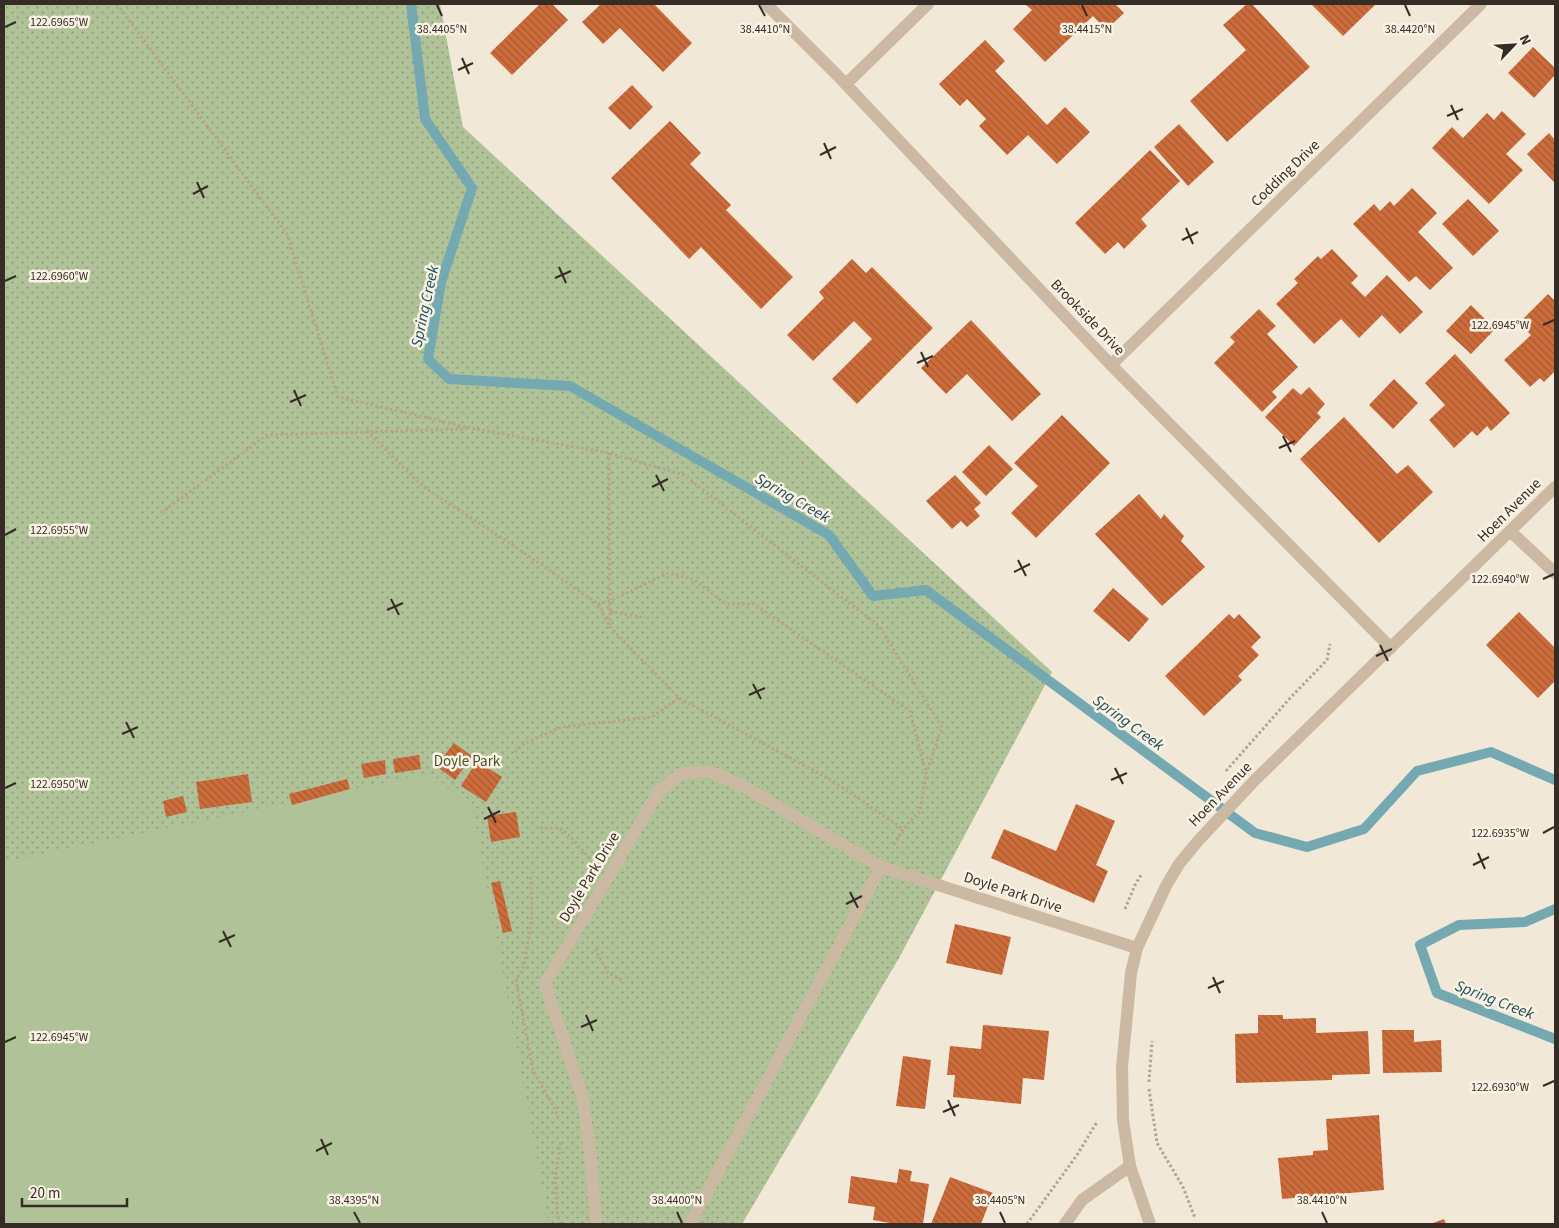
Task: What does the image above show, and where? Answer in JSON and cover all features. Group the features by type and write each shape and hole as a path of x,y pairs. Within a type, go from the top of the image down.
{"street":[{"name":"Brookside Drive","path":"766,4 846,84 1111,365 1391,648"},
{"path":"846,84 928,4"},
{"name":"Codding Drive","path":"1111,365 1481,4"},
{"name":"Hoen Avenue","path":"1150,1224 1130,1166 1123,1120 1122,1067 1131,973 1136,948 1166,886 1179,864 1198,841 1254,781 1555,487"},
{"path":"1510,531 1555,573"},
{"name":"Doyle Park Drive","path":"596,1224 591,1160 583,1099 544,984 659,791 682,773 711,772 741,785 881,867 1136,948"},
{"path":"690,1224 881,867"},
{"path":"1065,1224 1082,1200 1130,1166"}],"path":[{"path":"117,4 287,234 338,397 475,429 609,453 684,474 879,626 942,727 926,774 920,811 903,829 881,867"},
{"path":"161,513 267,435 475,429"},
{"path":"367,431 422,486 598,604 610,627 679,698 833,781 903,829"},
{"path":"609,453 610,627"},
{"path":"598,604 610,601 668,573 692,580 726,604 754,604 910,711 926,774"},
{"path":"610,610 645,618"},
{"path":"1220,778 1291,697 1327,660 1330,644"},
{"path":"515,752 525,743 562,727 652,717 679,698"},
{"path":"540,828 559,828 569,835 608,878"},
{"path":"592,944 608,973 624,981"},
{"path":"1152,1033 1149,1087 1157,1143 1183,1187 1195,1218"},
{"path":"1027,1224 1077,1155 1098,1120"}],"green space":[{"name":"Doyle Park","path":"4,4 440,4 463,127 1052,672 899,958 742,1224 4,1224"},
{"path":"431,773 473,810 549,1224 4,1224 4,862"}],"building":[{"path":"540,4 552,4 568,20 512,75 490,53"},
{"path":"601,4 654,4 692,43 663,72 620,28 603,44 582,22"},
{"path":"1027,4 1115,4 1124,13 1106,30 1093,16 1045,62 1013,29 1032,10"},
{"path":"1247,4 1252,4 1310,67 1227,142 1190,101 1246,50 1223,25"},
{"path":"1311,4 1376,4 1343,36"},
{"path":"985,40 1005,61 995,71 1047,125 1065,107 1090,132 1057,164 1028,135 1007,155 979,126 986,119 967,99 960,106 939,84"},
{"path":"1533,47 1555,68 1555,75 1534,98 1508,73"},
{"path":"632,85 653,107 630,130 608,108"},
{"path":"1502,111 1526,134 1506,154 1523,170 1489,204 1432,148 1452,127 1463,138 1487,113 1494,120"},
{"path":"670,121 701,153 690,164 731,205 726,210 793,277 761,309 701,247 689,259 611,178"},
{"path":"1179,124 1214,162 1188,186 1154,147"},
{"path":"1549,133 1555,140 1554,182 1527,154"},
{"path":"1150,150 1180,181 1141,219 1147,226 1124,249 1118,242 1105,254 1075,223"},
{"path":"1412,188 1437,213 1418,232 1453,268 1430,290 1416,276 1409,282 1353,224 1374,204 1380,211 1390,201 1394,206"},
{"path":"1468,199 1499,231 1473,256 1442,224"},
{"path":"1332,249 1358,276 1351,283 1365,297 1387,275 1423,312 1400,334 1382,315 1359,338 1341,319 1314,344 1276,304 1298,283 1294,279 1318,256 1321,259"},
{"path":"852,259 866,273 872,267 933,328 857,404 832,379 872,339 854,321 813,361 787,335 824,298 819,292"},
{"path":"1548,294 1555,301 1555,371 1544,382 1540,378 1530,387 1504,360 1531,335 1519,323"},
{"path":"1471,305 1495,329 1471,354 1446,331"},
{"path":"1259,309 1276,326 1267,334 1298,367 1272,392 1277,397 1262,412 1214,363 1235,342 1230,337"},
{"path":"971,320 1041,394 1012,421 967,374 946,394 921,368"},
{"path":"1455,354 1510,413 1491,431 1487,426 1477,436 1472,431 1454,448 1429,420 1445,405 1425,383"},
{"path":"1394,379 1418,403 1393,429 1369,405"},
{"path":"1309,387 1325,404 1317,413 1321,417 1294,446 1265,417 1293,388 1301,395"},
{"path":"1062,415 1110,463 1036,538 1011,513 1038,486 1014,463"},
{"path":"1344,417 1397,474 1408,465 1433,492 1379,543 1300,459"},
{"path":"989,445 1013,469 986,496 962,472"},
{"path":"955,475 981,503 974,509 980,516 967,527 961,521 952,529 926,501"},
{"path":"1139,494 1161,519 1164,514 1184,536 1181,541 1205,567 1162,606 1095,534"},
{"path":"1113,588 1149,619 1129,642 1093,611"},
{"path":"1519,612 1555,648 1555,681 1538,698 1486,645"},
{"path":"1229,614 1234,619 1239,614 1261,637 1251,647 1259,655 1238,676 1242,680 1204,716 1165,676"},
{"path":"454,743 472,756 455,780 436,766"},
{"path":"419,755 421,769 395,773 393,759"},
{"path":"385,760 386,774 364,778 361,764"},
{"path":"477,761 502,777 486,802 461,786"},
{"path":"248,774 252,802 200,809 196,782"},
{"path":"347,779 350,789 292,805 289,794"},
{"path":"183,796 187,812 166,817 163,801"},
{"path":"1076,804 1115,821 1096,865 1108,871 1094,903 991,858 1004,829 1056,851"},
{"path":"516,812 520,837 491,842 487,816"},
{"path":"500,881 512,931 503,933 491,883"},
{"path":"955,924 1011,937 1002,975 946,963"},
{"path":"1258,1015 1283,1015 1283,1019 1316,1018 1316,1033 1368,1031 1370,1074 1332,1075 1332,1080 1236,1083 1235,1034 1258,1033"},
{"path":"983,1025 1049,1031 1044,1080 1023,1078 1021,1104 953,1097 955,1075 947,1075 950,1046 981,1049"},
{"path":"1382,1030 1414,1030 1414,1042 1441,1040 1442,1072 1383,1073"},
{"path":"903,1056 931,1060 925,1109 896,1106"},
{"path":"1379,1115 1384,1190 1282,1199 1278,1158 1313,1155 1313,1151 1328,1150 1326,1119"},
{"path":"899,1169 912,1171 910,1181 929,1184 923,1224 890,1224 873,1220 875,1207 848,1203 851,1176 897,1183"},
{"path":"950,1177 993,1193 981,1224 931,1224"},
{"path":"1444,1219 1446,1224 1430,1224"}],"waterway":[{"name":"Spring Creek","path":"411,4 425,119 472,188 441,282 428,359 449,379 570,386 829,535 873,596 926,590 1255,833 1307,847 1364,829 1417,771 1491,752 1555,780"},
{"name":"Spring Creek","path":"1555,909 1525,922 1459,925 1420,945 1437,993 1555,1039"}]}
